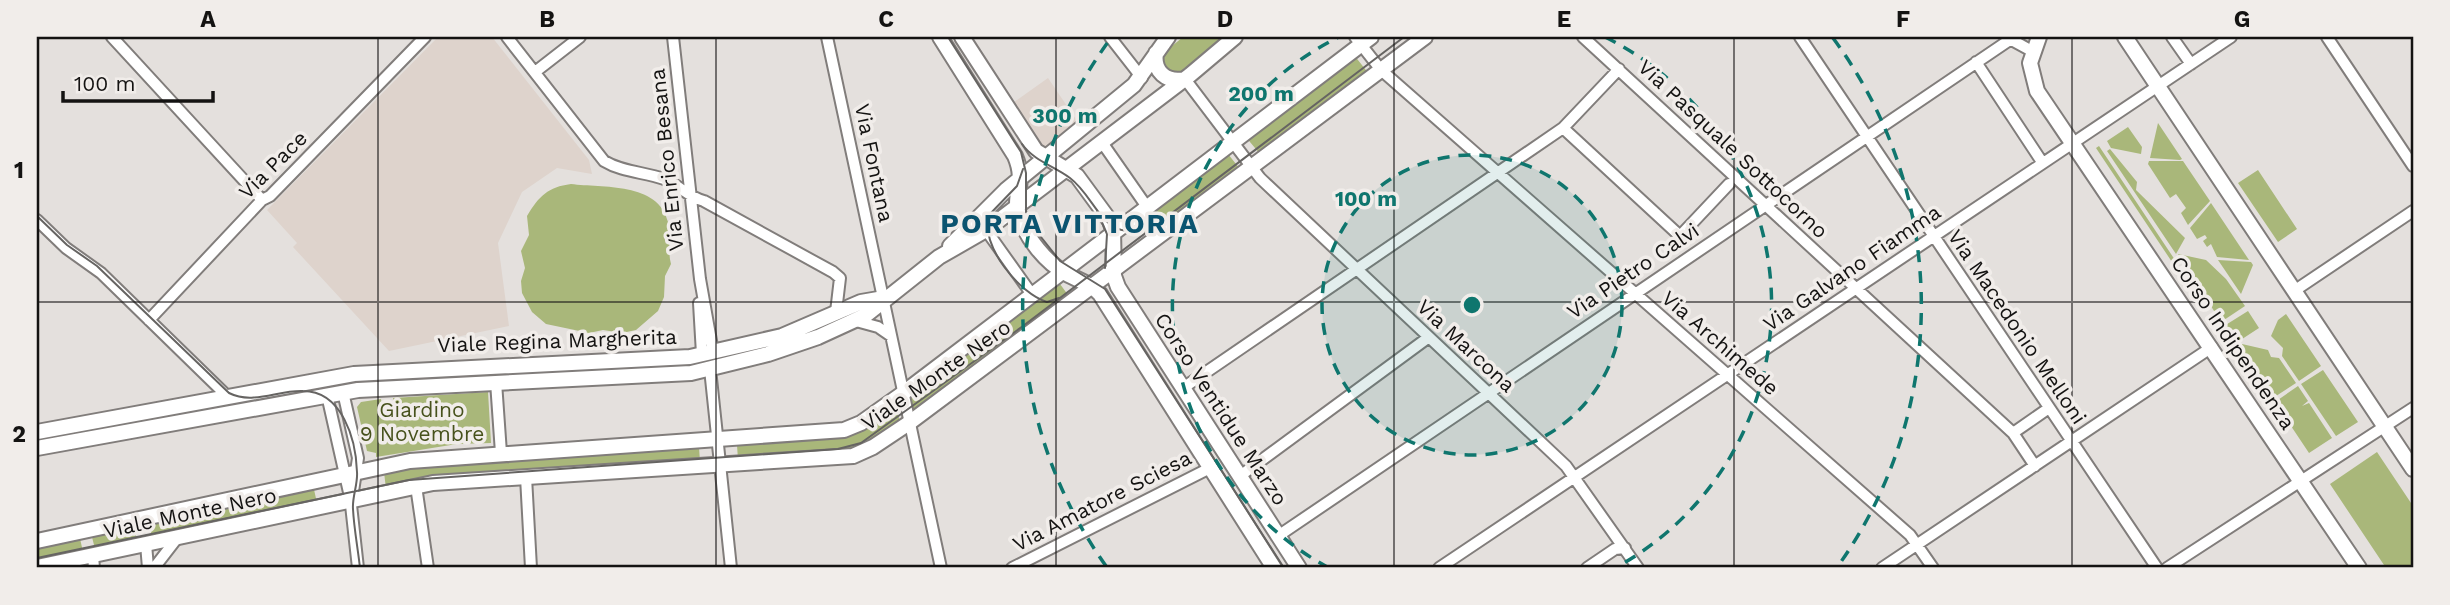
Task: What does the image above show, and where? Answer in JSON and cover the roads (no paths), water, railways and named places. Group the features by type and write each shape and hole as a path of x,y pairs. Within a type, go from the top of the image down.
{"street":[{"path":"111,37 262,200"},
{"name":"Via Pace","path":"149,320 262,200 270,196 425,37"},
{"path":"507,37 604,161 617,168 663,179 690,197 704,201 834,272 840,278 836,312"},
{"path":"535,72 580,37"},
{"name":"Via Enrico Besana","path":"673,37 707,353"},
{"name":"Via Fontana","path":"827,37 941,568"},
{"path":"940,37 1015,156 1022,176 1017,206 1028,234 1049,262 1093,286"},
{"path":"1110,37 1142,78"},
{"path":"939,257 1022,176 1142,78 1156,51 1168,37"},
{"path":"939,257 986,230 1236,37"},
{"name":"Viale Monte Nero","path":"37,567 93,562 146,544 351,506 416,486 853,456 873,447 909,423 1425,37"},
{"name":"Via Pasquale Sottocorno","path":"1583,37 2013,433 2035,466"},
{"name":"Via Macedonio Melloni","path":"1800,37 2157,568"},
{"path":"2032,51 2039,37"},
{"path":"2125,37 2413,470"},
{"path":"2172,37 2191,64"},
{"name":"Via Galvano Fiamma","path":"1439,568 2231,37"},
{"path":"2327,37 2413,166"},
{"path":"964,38 1030,144 1080,180 1104,212 1113,233 1113,271"},
{"name":"Via Pietro Calvi","path":"1278,536 2012,38 2032,51"},
{"name":"Viale Monte Nero","path":"37,541 351,473 433,458 716,441 844,430 861,423 902,394 1033,296 1362,39"},
{"name":"Via Archimede","path":"1362,39 1381,70 1917,545 1933,568"},
{"path":"1156,51 1156,64 1163,75 1173,80 1185,79"},
{"name":"Corso Indipendenza","path":"2032,51 2034,83 2359,568"},
{"path":"1976,62 2042,162"},
{"path":"1183,388 1563,128 1619,69"},
{"name":"Via Marcona","path":"1185,79 1251,166 1576,477 1638,568"},
{"path":"1086,124 1088,139 1101,141 1147,206"},
{"path":"1563,128 1680,236 1729,184"},
{"path":"2294,291 2413,211"},
{"path":"37,220 66,248 92,264 223,392 227,413"},
{"path":"965,229 986,230"},
{"path":"986,230 1033,296"},
{"name":"Viale Regina Margherita","path":"37,448 343,392 710,369 768,354 856,321 874,310 884,299 939,257"},
{"name":"Corso Ventidue Marzo","path":"1113,271 1118,287 1299,568"},
{"name":"Corso Ventidue Marzo","path":"1093,286 1274,568"},
{"name":"Viale Regina Margherita","path":"37,432 340,376 495,364 676,358 802,329 836,312 869,300 884,299"},
{"path":"856,321 877,327 891,336"},
{"path":"1240,476 1429,337"},
{"path":"1882,568 2211,346"},
{"path":"707,353 731,568"},
{"path":"495,364 500,453"},
{"path":"340,376 358,455 351,473"},
{"path":"323,379 351,473 351,506 358,568"},
{"path":"2013,433 2049,408"},
{"path":"2167,568 2413,408"},
{"name":"Via Amatore Sciesa","path":"1012,568 1036,563 1210,468"},
{"path":"526,477 531,568"},
{"path":"416,486 428,568"},
{"path":"141,519 148,568"},
{"path":"90,530 93,562"},
{"path":"155,568 178,537"},
{"path":"1587,568 1615,549 1625,548"}],"tram line":[{"path":"948,37 1021,152 1026,173 1026,212 1033,227 1060,261 1105,289 1284,568"},
{"path":"37,558 409,480 838,449 861,443 1023,326 1404,37"},
{"path":"1022,144 1038,159 1080,187 1112,226 1122,230 1135,230 1150,224"},
{"path":"1023,169 1017,186 989,215 990,240 1004,267 1025,289 1047,302 1059,298"},
{"path":"1097,211 1107,234 1105,268"},
{"path":"37,216 67,245 97,266 229,393 247,398 303,391 316,393 337,408 354,445 357,477 353,509 360,568"}],"district":[{"name":"PORTA VITTORIA","path":"1070,223"}],"park label":[{"name":"Giardino 9 Novembre","path":"422,422"}]}
